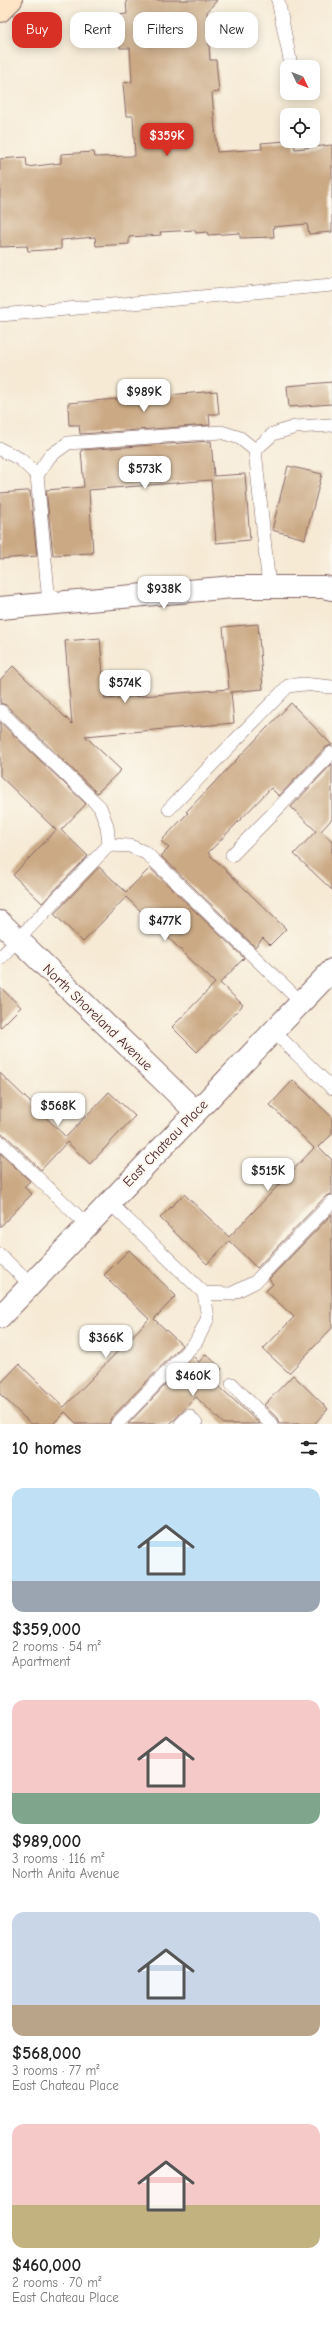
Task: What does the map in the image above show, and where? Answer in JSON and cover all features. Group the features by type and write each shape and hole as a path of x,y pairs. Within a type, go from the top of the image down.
{"main road":[{"path":"0,11 11,0"}],"street":[{"path":"0,608 233,587 324,587 332,590"},
{"name":"North Shoreland Avenue","path":"0,922 195,1112"},
{"name":"East Chateau Place","path":"0,1318 87,1225 332,970"}],"lane":[{"path":"278,0 290,60"},
{"path":"0,315 332,285"},
{"path":"255,450 273,434 287,430 332,425"},
{"path":"49,603 37,475 50,456 68,443 221,432 240,438 255,450 269,587"},
{"path":"0,449 20,459 37,475"},
{"path":"169,809 288,686 303,684 332,687"},
{"path":"0,711 100,807 107,826 109,845"},
{"path":"232,855 332,753"},
{"path":"0,958 109,845 130,846 146,852 301,1002"},
{"path":"273,1031 332,1088"},
{"path":"0,1142 87,1225"},
{"path":"109,1202 204,1293 208,1318 196,1342 117,1424"},
{"path":"204,1293 231,1294 255,1282 332,1202"},
{"path":"0,1255 31,1285"},
{"path":"232,1384 271,1424"},
{"path":"181,1424 189,1416 196,1424"}],"building":[{"path":"126,0 217,0 207,12 205,12 205,48 209,48 210,60 216,60 219,92 212,93 217,152 262,149 261,143 280,142 280,148 295,149 320,148 320,146 332,145 332,232 309,234 307,224 273,227 274,237 240,238 240,233 208,235 207,232 196,233 195,230 160,232 161,235 129,237 129,244 96,246 95,237 61,240 61,249 28,251 27,246 0,247 0,159 26,157 27,167 61,163 61,154 94,152 95,157 135,156 133,116 126,116 123,83 132,82 130,48 125,48 125,14 127,14"},
{"path":"332,382 332,404 289,407 287,386"},
{"path":"217,391 219,414 209,414 210,425 80,434 79,425 69,425 68,403"},
{"path":"211,441 214,476 245,474 250,540 216,543 211,480 89,490 93,553 53,555 46,490 84,487 81,450"},
{"path":"288,466 322,474 305,539 272,530"},
{"path":"30,491 37,556 0,559 0,493"},
{"path":"258,624 263,689 231,692 234,723 85,736 121,770 97,793 6,705 0,703 0,680 13,666 72,724 65,641 100,638 105,699 229,689 223,627"},
{"path":"291,703 332,745 326,747 279,796 271,788 208,853 286,929 270,945 263,938 255,947 161,856 169,848 161,841 188,813 186,812"},
{"path":"0,722 86,804 61,830 88,856 42,903 13,875 56,830 0,776"},
{"path":"332,764 332,819 321,831 332,841 332,890 294,854 316,831 291,807"},
{"path":"99,867 126,892 150,868 244,958 220,983 243,1005 197,1052 172,1027 215,983 126,897 83,942 54,914"},
{"path":"0,987 21,1007 0,1028"},
{"path":"0,1073 66,1137 109,1092 135,1116 90,1164 67,1142 41,1170 6,1136 0,1134"},
{"path":"293,1080 332,1117 332,1134 319,1147 332,1160 332,1194 326,1196 257,1268 229,1241 207,1264 160,1218 184,1194 229,1237 314,1148 270,1105"},
{"path":"0,1153 30,1181 24,1187 32,1194 0,1227"},
{"path":"332,1214 332,1328 289,1373 263,1349 294,1317 266,1291 273,1284 269,1279"},
{"path":"129,1250 176,1296 154,1319 182,1345 111,1418 109,1424 77,1424 65,1412 53,1424 31,1424 0,1394 0,1384 19,1364 64,1407 149,1319 104,1275"},
{"path":"206,1354 222,1369 212,1380 260,1424 224,1424 196,1397 170,1424 128,1424 193,1356 199,1362"},
{"path":"293,1375 328,1409 314,1424 279,1424 277,1418 264,1405"}]}
